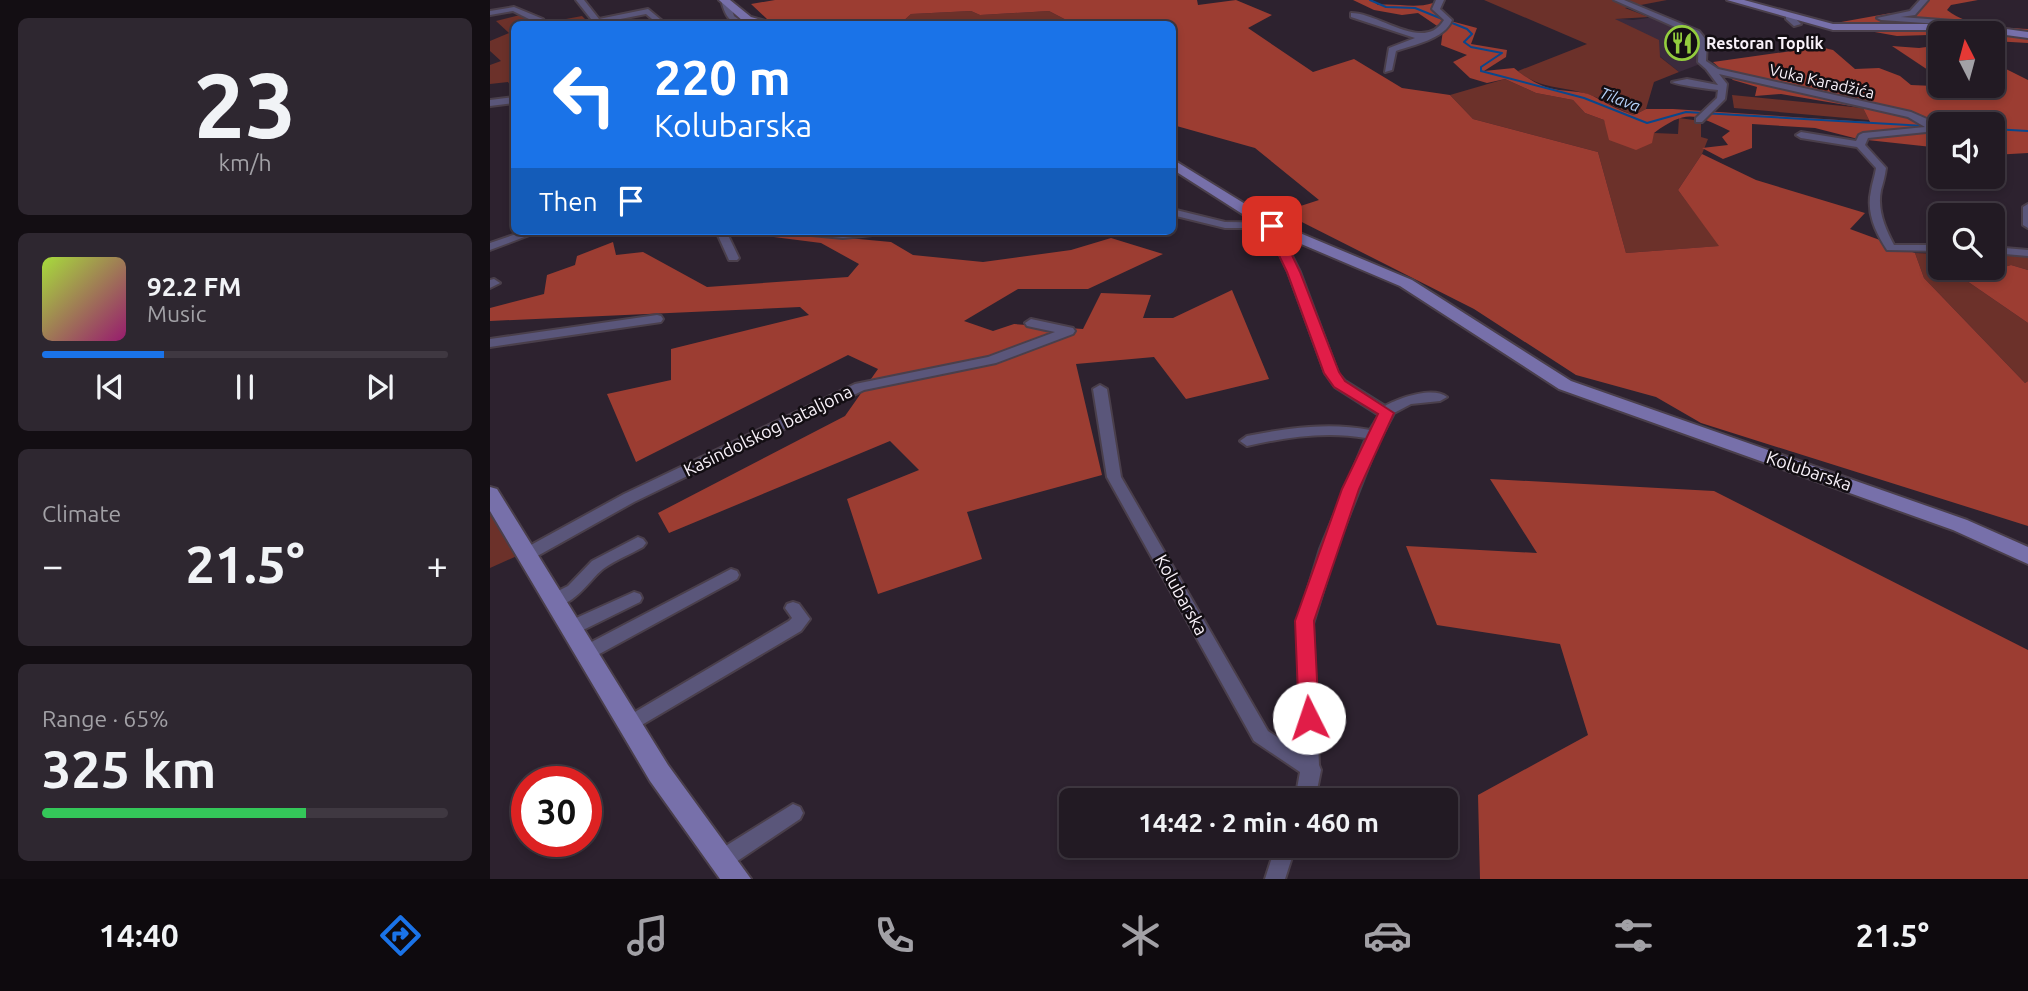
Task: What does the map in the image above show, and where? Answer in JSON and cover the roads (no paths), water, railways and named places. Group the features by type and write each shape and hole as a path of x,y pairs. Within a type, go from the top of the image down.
{"main road":[{"path":"724,0 747,19 757,21"},
{"path":"1737,1 1793,20 1833,27 1928,27"},
{"path":"2006,32 2028,35"},
{"name":"Kolubarska","path":"1176,165 1279,226 1406,283 1544,374 1586,394 1904,504 2028,556"},
{"path":"490,494 659,773 737,879"}],"street":[{"path":"580,0 596,21"},
{"path":"724,0 730,17 736,21"},
{"path":"1388,70 1392,50 1423,38 1448,23 1436,9 1440,0"},
{"path":"1618,0 1696,33 1703,41 1702,62 1722,80 1723,88 1721,99 1702,116"},
{"path":"1923,0 1912,13 1881,18 1928,23"},
{"path":"1631,7 1657,9"},
{"path":"490,13 514,9 540,21"},
{"path":"606,21 648,10 659,21"},
{"path":"1354,15 1423,38"},
{"name":"Vuka Karadžića","path":"1707,67 1752,82 1910,115 1931,126 1931,131 1866,135 1862,137 1860,145"},
{"path":"1676,82 1684,80 1707,88 1723,88"},
{"path":"490,103 511,100"},
{"path":"1801,135 1860,145 1881,168 1881,180 1875,194 1876,222 1891,248 1928,248"},
{"path":"2027,211 2028,225"},
{"path":"1176,213 1225,225 1279,226 1332,373 1340,384 1386,413"},
{"path":"490,247 524,235"},
{"path":"723,235 733,258"},
{"path":"2005,251 2028,253"},
{"path":"490,343 657,319"},
{"name":"Kasindolskog bataljona","path":"526,555 629,498 860,387 991,360 1069,331 1031,323"},
{"name":"Kolubarska","path":"1100,389 1114,477 1261,736 1312,771"},
{"path":"1308,788 1312,771 1305,621 1351,489 1386,413 1404,402 1440,397"},
{"path":"1247,440 1310,429 1353,430 1376,435"},
{"path":"554,600 574,590 598,565 638,543"},
{"path":"586,653 731,575"},
{"path":"571,628 634,598"},
{"path":"629,724 795,626 802,619 793,608"},
{"path":"723,859 793,813"},
{"path":"1275,879 1282,858"}],"waterway":[{"name":"Tilava","path":"1370,0 1386,7 1415,8 1467,29 1472,34 1464,42 1471,47 1502,53 1481,67 1481,71 1584,98 1647,123 1686,112 1925,126"},
{"name":"Tilava","path":"2005,130 2028,131"}],"place":[{"name":"Restoran Toplik","path":"1682,43"}]}
